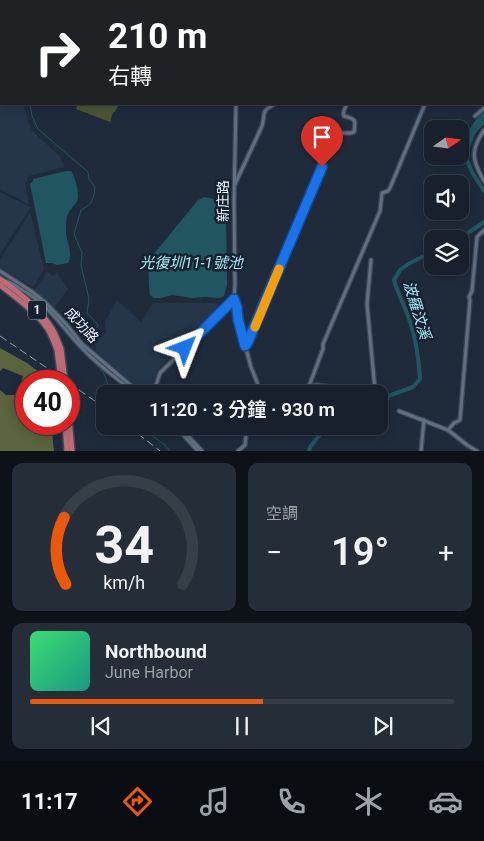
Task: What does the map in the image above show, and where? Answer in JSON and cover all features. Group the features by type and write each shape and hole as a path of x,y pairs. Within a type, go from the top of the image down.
{"main road":[{"name":"1","path":"1,281 45,325 59,350 63,370"},
{"name":"1","path":"59,350 60,370"},
{"path":"66,435 67,451"},
{"path":"71,435 72,451"}],"street":[{"name":"新庄路","path":"236,105 234,299 245,346 257,385"},
{"path":"234,185 264,121 264,114 273,105"},
{"path":"245,346 335,136 337,133 351,134 354,132 355,120 343,115 346,105"},
{"path":"309,385 323,349 323,344 380,210 382,193 390,188 425,105"},
{"path":"475,116 484,108"},
{"path":"484,130 476,145 474,157 475,164 484,181"},
{"path":"448,430 454,423 460,420 477,237 484,230"},
{"path":"372,260 368,304 375,385"},
{"name":"成功路","path":"1,273 31,291 46,303 82,344 130,385"},
{"name":"成功路","path":"1,281 8,281 43,304 85,351 125,385"},
{"path":"156,385 160,373 234,299"},
{"path":"398,411 448,430 477,451"},
{"path":"421,451 424,420"},
{"path":"185,435 200,451"},
{"path":"238,451 245,444 246,435"}],"shaded area":[{"path":"0,105 23,105 32,131 60,156 64,167 29,176 25,184 29,205 0,189"},
{"path":"78,105 118,105 115,112 113,112 110,122 76,109"},
{"path":"0,192 31,207 0,254"},
{"path":"30,212 44,269 33,287 0,268 0,260"},
{"path":"47,272 54,276 57,272 68,289 54,308 34,291"},
{"path":"117,300 141,322 153,303 218,303 218,311 160,367 153,385 134,385 96,352 95,340 106,334 105,322"},
{"path":"0,348 36,370 15,370 15,373 3,368 0,371"},
{"path":"0,390 6,395 15,395 15,435 52,435 54,451 0,451"}],"water":[{"path":"484,111 484,124 475,134 469,150 469,132"},
{"path":"71,171 74,177 78,198 66,219 70,259 68,263 57,265 46,263 30,184 33,179"},
{"name":"光復圳11-1號池","path":"205,197 217,200 226,210 227,285 224,296 220,298 192,298 172,295 154,298 150,295 148,262 198,200"}],"waterway":[{"path":"30,105 32,116 38,129 88,172 89,179 95,187 92,201 81,210 74,234 82,253 81,265 89,299 87,313 98,325 95,331 88,337 89,345"},
{"name":"波羅汶溪","path":"469,165 484,191"},
{"name":"波羅汶溪","path":"469,232 484,222"},
{"name":"波羅汶溪","path":"388,396 413,387 420,379 413,333 394,280 400,270 424,256"},
{"path":"94,362 105,376 108,385"},
{"path":"151,435 170,451"},
{"name":"波羅汶溪","path":"309,451 320,435"}],"railway":[{"path":"0,336 50,370"},
{"path":"80,391 96,402"},
{"path":"140,435 160,451"}],"slow traffic":[{"path":"255,327 279,269"}],"route":[{"path":"185,348 234,299 245,346 247,344 322,167"}]}
